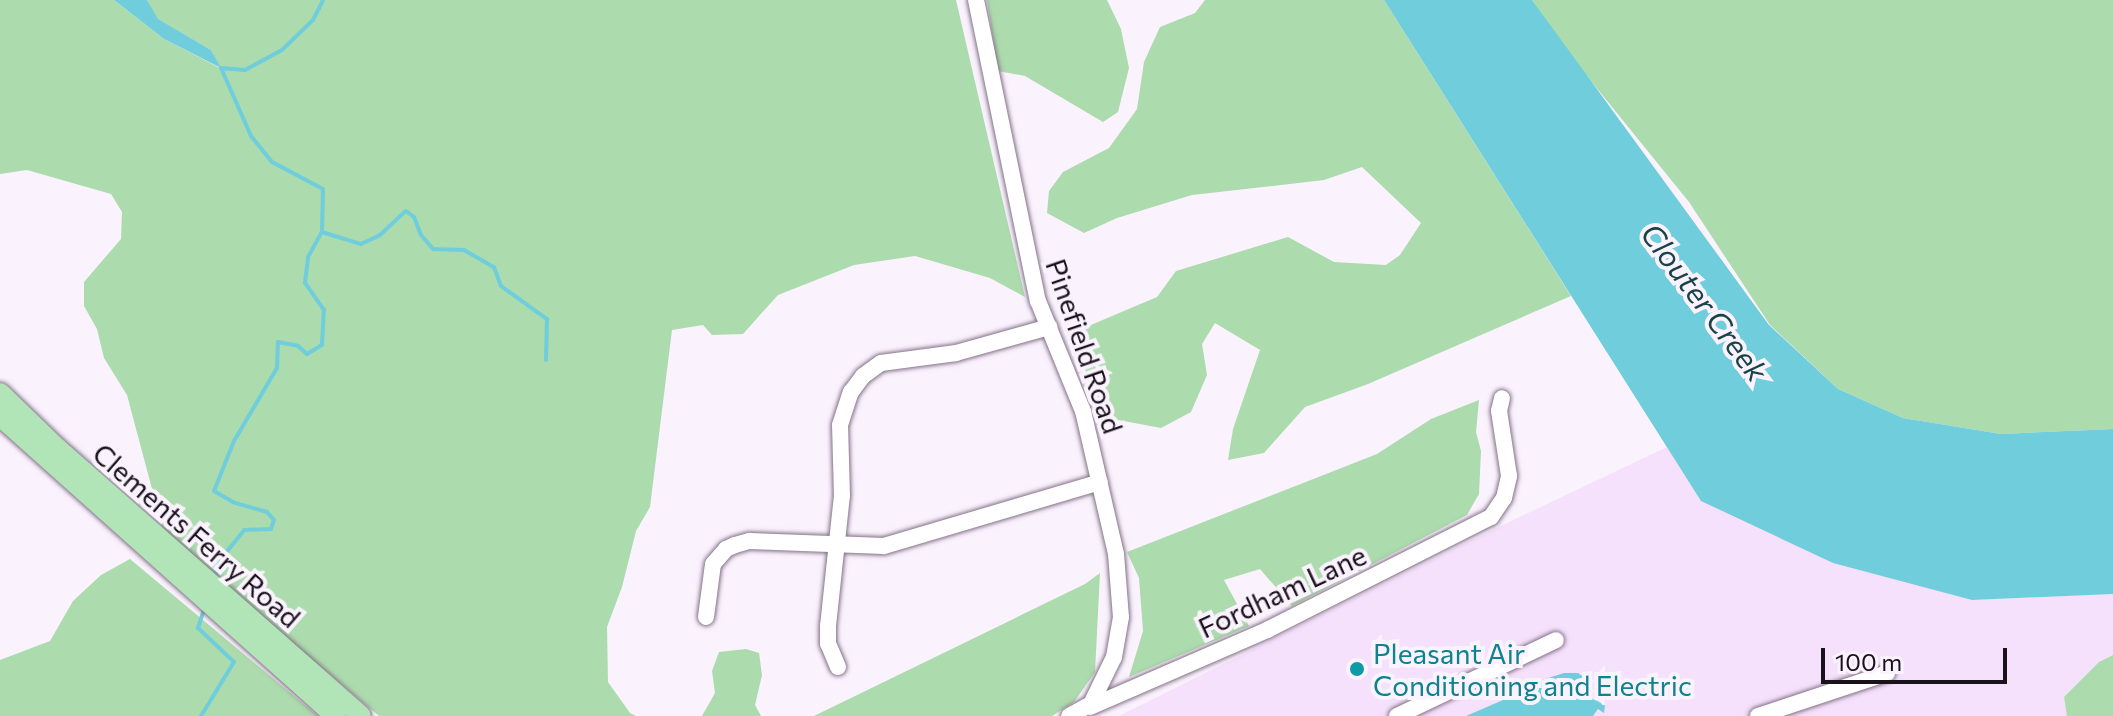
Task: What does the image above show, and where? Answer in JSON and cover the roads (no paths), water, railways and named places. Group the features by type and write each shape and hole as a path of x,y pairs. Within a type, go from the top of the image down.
{"main road":[{"name":"Clements Ferry Road","path":"0,393 188,575"},
{"name":"Clements Ferry Road","path":"0,416 225,608 335,716"},
{"name":"Clements Ferry Road","path":"225,608 361,716"}],"street":[{"name":"Pinefield Road","path":"976,0 1038,301 1083,411 1116,554 1121,617 1114,657 1088,710"},
{"path":"838,667 828,644 828,626 839,544 840,425 851,392 863,376 881,363 956,353 1049,327"},
{"name":"Fordham Lane","path":"1088,710 1267,630 1491,517 1504,498 1509,476 1499,411 1502,398"},
{"path":"706,617 713,564 726,549 749,541 884,546 1100,482"},
{"path":"1397,716 1556,640"},
{"path":"1758,716 1887,673"},
{"path":"1069,716 1088,710"}],"water":[{"path":"114,0 147,0 158,19 211,50 221,68 164,39"},
{"name":"Clouter Creek","path":"1384,0 1532,0 1769,325 1838,389 1903,418 2001,434 2113,429 2113,594 1972,600 1833,563 1701,501"},
{"path":"1564,673 1578,673 1585,678 1588,683 1584,689 1585,695 1605,705 1604,713 1598,709 1593,716 1466,716 1503,700 1526,685"}],"waterway":[{"path":"221,68 245,70 282,50 313,20 323,0"},
{"path":"214,579 220,560 244,530 271,529 274,520 267,512 233,502 214,491 234,441 277,368 278,342 298,346 307,354 322,345 324,310 305,283 308,257 322,232 323,189 272,162 251,136 221,68"},
{"path":"322,232 361,244 380,235 406,211 414,217 421,235 433,249 464,250 494,267 501,286 547,319 546,360"},
{"path":"201,716 234,662 198,628 205,606"}],"place":[{"name":"Pleasant Air Conditioning and Electric","path":"1357,669"}]}
